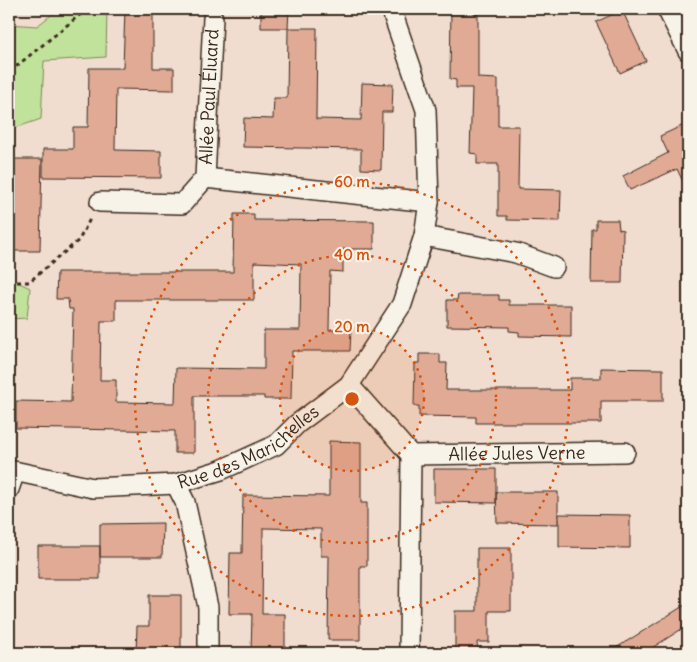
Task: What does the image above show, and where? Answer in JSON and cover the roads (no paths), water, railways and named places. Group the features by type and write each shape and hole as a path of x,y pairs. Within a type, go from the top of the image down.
{"street":[{"name":"Rue des Marichelles","path":"11,477 93,488 176,484 221,470 276,445 297,424 349,385 402,304 424,236 429,202 426,110 391,9"},
{"path":"667,9 688,50"},
{"name":"Allée Paul Éluard","path":"100,202 182,204 205,178 213,18"},
{"name":"Allée Paul Éluard","path":"205,178 429,202"},
{"path":"424,236 516,253 554,267"},
{"path":"349,385 411,455 409,653"},
{"name":"Allée Jules Verne","path":"411,455 625,452"},
{"path":"176,484 185,502 208,607 208,653"}]}
